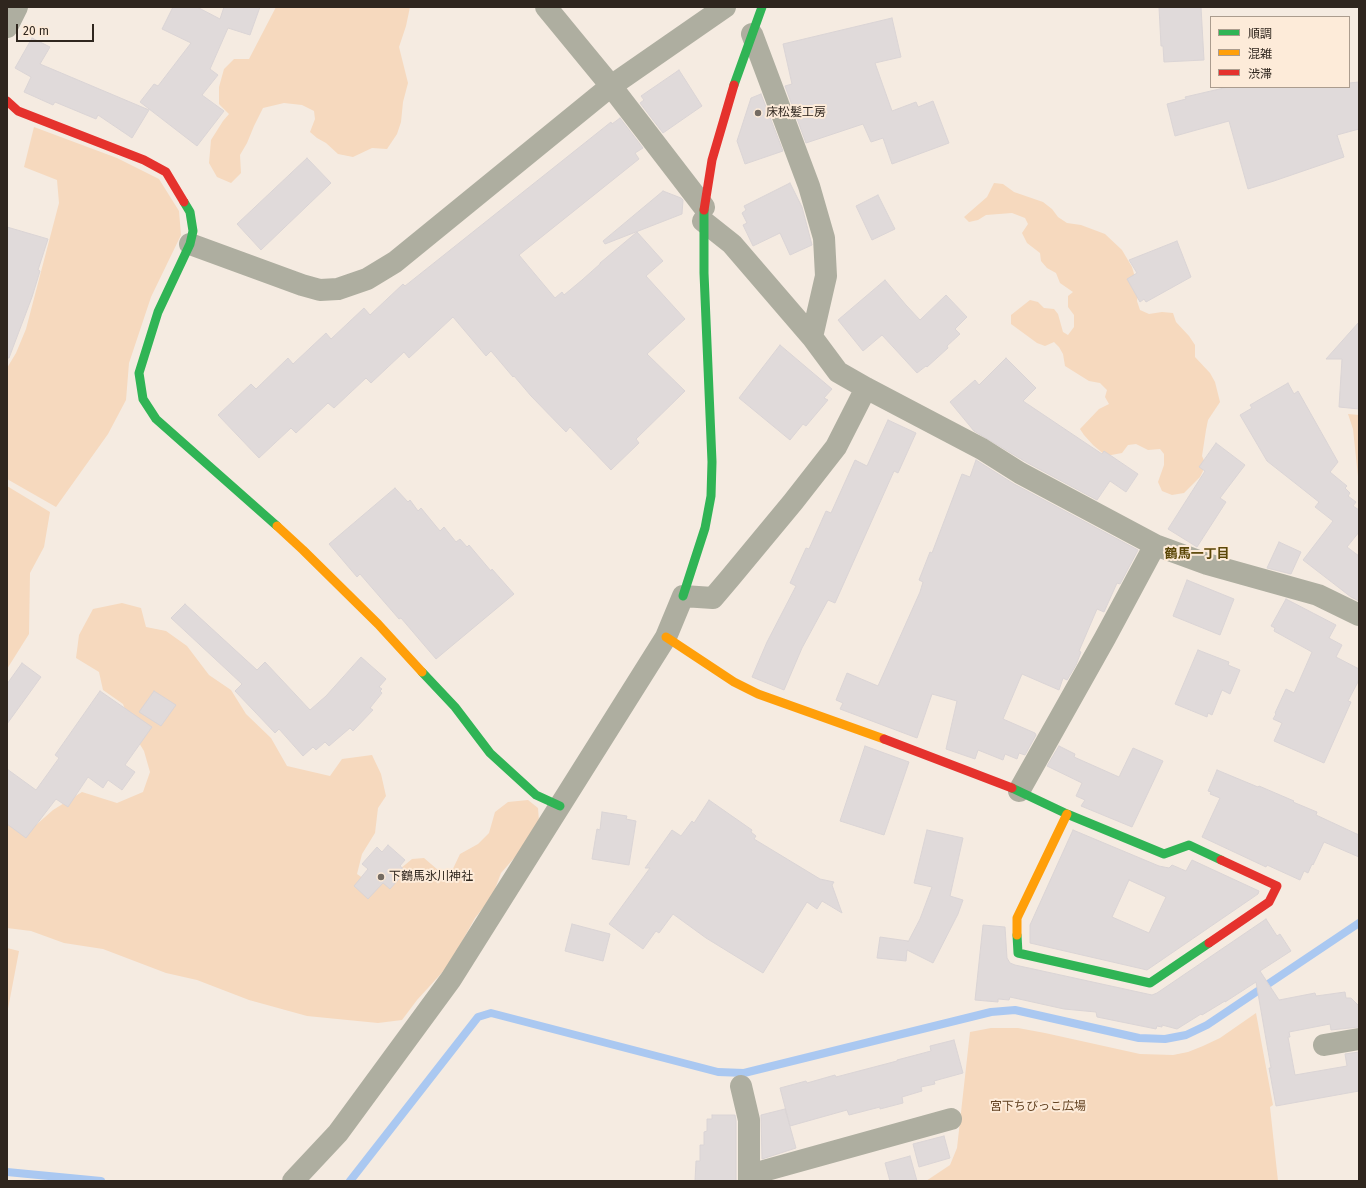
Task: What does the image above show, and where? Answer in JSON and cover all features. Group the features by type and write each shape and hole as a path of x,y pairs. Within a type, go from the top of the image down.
{"street":[{"path":"7,28 17,7"},
{"path":"546,7 611,86 704,214 732,244 812,337 838,372 982,449 1020,473 1155,545 1207,564 1318,595 1359,615"},
{"path":"190,244 302,285 320,290 338,290 367,279 396,262 611,86 725,7"},
{"path":"293,1181 338,1133 451,979 666,637 684,596 704,528 711,496 712,462 704,273 704,214 712,160 731,93 762,7"},
{"path":"752,34 806,179 824,238 826,276 812,337"},
{"path":"7,101 18,111 144,160 166,172 190,212 193,231 190,244 158,312 139,373 143,399 156,419 303,550 378,624 455,707 490,753 536,795 560,806"},
{"path":"684,596 713,598 793,502 836,447 866,388"},
{"path":"1019,791 1155,545"},
{"path":"666,637 734,682 758,694 922,753 1019,791 1068,814 1164,854 1189,845 1277,886 1269,902 1150,983 1018,953 1017,918 1068,814"},
{"path":"1324,1045 1359,1040"},
{"path":"741,1086 749,1120 749,1178 951,1120"}],"green space":[{"path":"276,7 410,7 399,47 408,83 403,102 401,122 397,134 387,149 372,148 353,157 338,154 326,143 310,132 315,119 314,111 302,105 284,103 263,108 240,155 241,173 231,183 217,177 209,163 211,140 229,114 219,104 219,87 224,69 234,59 249,59"},
{"path":"34,127 117,158 159,179 179,211 181,235 151,297 129,363 126,400 108,434 56,507 7,479 7,368 16,353 26,329 59,203 57,180 24,167"},
{"path":"994,183 1003,184 1014,192 1043,202 1052,209 1058,217 1067,223 1081,225 1105,234 1122,250 1132,267 1139,291 1137,301 1140,310 1149,314 1162,312 1173,313 1176,322 1195,345 1195,357 1210,373 1215,382 1220,402 1208,420 1202,456 1206,465 1200,477 1184,493 1172,495 1162,491 1158,482 1164,465 1164,454 1160,449 1148,450 1136,444 1128,445 1122,453 1106,456 1093,445 1080,429 1099,409 1109,404 1105,397 1107,390 1100,383 1089,381 1065,366 1063,354 1054,342 1045,346 1037,343 1011,324 1011,315 1030,300 1038,302 1044,308 1054,309 1058,314 1063,332 1068,335 1074,327 1074,315 1068,307 1068,296 1073,292 1060,283 1056,273 1047,268 1041,261 1040,253 1027,243 1022,233 1028,224 1025,218 1012,213 986,215 978,220 969,222 964,217 987,197"},
{"path":"1348,414 1359,415 1359,486 1353,429"},
{"path":"7,486 50,512 44,547 30,573 29,634 7,669"},
{"path":"122,603 141,608 146,627 166,631 187,646 209,675 231,690 246,714 271,738 287,766 330,776 342,759 372,755 381,774 386,796 378,808 375,833 362,854 357,874 370,883 394,874 412,859 424,858 438,870 450,875 460,854 478,844 489,833 495,812 508,802 528,800 538,808 539,821 523,848 501,873 492,897 475,918 449,965 417,1000 402,1020 378,1023 307,1016 249,1000 197,980 166,973 103,949 64,943 31,931 7,928 7,802 36,825 53,810 82,792 117,803 143,792 150,772 144,751 133,733 123,704 103,690 99,672 76,658 79,635 93,609"},
{"path":"7,948 19,951 7,1014"},
{"name":"宮下ちびっこ広場","path":"1256,1013 1273,1105 1270,1107 1278,1181 926,1181 950,1165 957,1148 970,1032 991,1028 1018,1028 1140,1054 1173,1055 1188,1052 1220,1038"}],"building":[{"path":"173,7 197,7 220,19 224,7 260,7 250,35 228,28 210,69 218,75 202,95 224,111 197,146 140,102 154,84 158,86 191,43 162,29"},
{"path":"1159,7 1201,7 1204,60 1164,62 1163,46 1161,46"},
{"path":"892,18 901,57 875,63 892,111 916,102 918,107 933,101 949,143 892,164 883,138 871,142 863,124 806,143 785,86 792,84 783,44"},
{"path":"32,38 50,47 40,64 149,110 132,138 98,115 96,119 55,102 53,105 24,92 31,77 15,68"},
{"path":"679,70 702,106 663,133 640,103 644,100 641,96"},
{"path":"1359,82 1359,129 1337,135 1344,157 1248,189 1229,121 1175,136 1167,104 1186,99 1185,97 1224,88 1350,88 1350,83"},
{"path":"761,94 783,151 745,164 737,141 751,98"},
{"path":"620,118 643,148 635,153 639,159 519,255 555,298 562,292 564,295 637,232 663,261 646,276 685,319 647,354 685,391 636,439 639,443 611,470 570,427 566,432 514,376 513,377 491,351 486,356 453,317 409,358 404,352 371,383 366,378 334,408 328,403 296,433 291,428 259,458 218,415 251,384 256,389 288,358 293,364 326,333 331,339 364,308 370,315 403,284 405,286 611,122 612,124"},
{"path":"307,158 331,183 261,250 237,224"},
{"path":"790,183 802,207 812,245 790,255 780,233 753,246 743,225 747,223 742,213 746,210 744,206"},
{"path":"663,191 683,200 682,214 605,244 603,241"},
{"path":"878,195 895,229 872,240 856,206"},
{"path":"7,227 48,239 38,270 40,271 32,297 9,358 7,358"},
{"path":"1177,241 1191,277 1146,302 1144,299 1140,302 1127,279 1137,273 1129,260"},
{"path":"885,280 920,320 946,295 967,317 955,329 960,334 947,346 948,348 927,367 926,366 917,373 882,335 863,351 838,320"},
{"path":"1359,322 1359,409 1339,407 1342,359 1326,359"},
{"path":"780,345 832,389 824,398 828,400 806,426 803,424 790,440 739,398"},
{"path":"1006,358 1036,388 1023,401 1102,454 1104,451 1138,474 1126,492 1110,481 1097,500 1026,462 974,431 950,402 975,380 979,385"},
{"path":"1288,383 1294,394 1298,391 1338,462 1330,472 1347,486 1345,488 1350,493 1348,496 1356,502 1353,506 1359,510 1359,532 1347,547 1359,556 1359,601 1351,597 1303,560 1333,521 1315,507 1319,502 1267,461 1240,415 1252,408 1250,405"},
{"path":"888,420 916,433 898,473 894,471 835,603 828,600 802,648 784,690 752,677 767,642 796,586 790,583 806,548 809,549 826,511 831,513 855,460 867,466"},
{"path":"1216,443 1245,465 1220,498 1226,502 1197,547 1168,529 1205,471 1199,467"},
{"path":"976,460 1014,484 1138,550 1120,584 1117,583 1104,612 1097,609 1079,651 1081,652 1076,665 1067,680 1063,678 1059,690 1022,674 1003,719 1035,733 1036,735 1025,755 1019,753 1017,759 1005,754 1003,760 978,750 975,759 946,749 957,701 932,694 917,738 840,709 843,703 836,700 847,673 878,686 920,592 923,582 919,580 930,552 932,553 962,474 970,477"},
{"path":"395,488 408,502 410,500 418,511 421,508 440,531 444,527 456,542 460,539 467,547 469,545 491,571 492,569 514,594 436,659 401,618 399,619 360,574 357,577 329,544"},
{"path":"1279,542 1301,552 1291,574 1267,568"},
{"path":"1187,580 1234,599 1220,635 1173,616"},
{"path":"1286,599 1336,625 1329,638 1342,645 1336,657 1359,669 1359,680 1348,701 1351,702 1324,763 1274,741 1282,723 1273,719 1276,714 1275,713 1286,689 1294,693 1312,652 1274,631 1275,628 1271,626"},
{"path":"185,604 257,670 265,662 310,710 326,696 361,657 386,679 379,687 382,689 380,691 382,693 370,708 373,710 353,731 350,728 329,746 325,742 316,750 313,747 303,756 279,729 275,733 235,691 242,684 171,618"},
{"path":"1198,650 1229,662 1228,665 1240,670 1230,694 1222,690 1212,715 1208,713 1207,717 1175,704"},
{"path":"22,663 41,677 7,724 7,684"},
{"path":"100,691 152,727 125,765 135,772 122,790 108,780 103,788 88,777 68,807 56,799 26,838 7,824 7,769 36,790 59,758 55,755"},
{"path":"154,691 176,705 161,726 139,712"},
{"path":"865,746 909,762 884,835 840,821"},
{"path":"1059,746 1075,754 1074,757 1119,777 1133,748 1163,761 1132,827 1081,806 1085,800 1076,796 1082,783 1047,766"},
{"path":"1217,770 1294,801 1293,802 1317,812 1316,815 1359,835 1359,857 1324,842 1308,873 1304,871 1300,880 1267,865 1266,867 1202,837 1220,798 1210,794 1211,792 1208,791"},
{"path":"709,800 752,830 751,832 756,836 754,839 820,879 834,882 832,885 842,913 822,901 817,909 807,902 763,973 706,938 673,914 659,933 656,931 643,949 609,924 650,868 645,868 672,830 681,836 692,821 694,823"},
{"path":"602,812 627,816 626,819 636,821 629,865 592,859 597,829 600,830"},
{"path":"927,830 963,838 950,896 963,900 958,914 933,963 907,950 906,961 877,958 880,937 908,942 920,919 932,887 914,883"},
{"path":"1073,830 1159,866 1169,868 1172,865 1186,871 1192,860 1259,891 1258,894 1147,970 1030,943 1030,925","holes":["1129,880 1166,897 1149,933 1112,917"]},
{"name":"下鶴馬氷川神社","path":"388,845 405,860 400,866 406,871 390,889 383,883 368,899 354,886 368,869 362,864 377,847 382,852"},
{"path":"1266,919 1277,936 1280,934 1291,951 1260,971 1279,1000 1315,993 1316,996 1345,992 1346,998 1351,998 1359,1006 1359,1027 1331,1030 1330,1024 1289,1032 1290,1037 1288,1037 1295,1075 1347,1066 1345,1054 1359,1052 1359,1091 1276,1106 1256,982 1225,1002 1202,1015 1201,1014 1177,1029 1162,1025 1162,1027 1157,1026 1156,1029 1097,1017 1096,1012 1064,1009 1010,997 1009,1000 998,999 998,1002 975,1000 983,925 1005,927 1007,958 1010,963 1152,995"},
{"path":"572,924 610,934 603,961 565,951"},
{"path":"954,1040 963,1073 934,1081 935,1084 921,1087 922,1091 902,1097 903,1103 849,1115 847,1110 790,1126 780,1088 806,1081 807,1083 835,1075 836,1077 897,1061 931,1051 930,1046"},
{"path":"785,1109 796,1148 762,1159 761,1115"},
{"path":"712,1115 735,1115 736,1181 695,1181 696,1161 700,1161 700,1145 704,1145 704,1132 707,1131 707,1119 712,1119"},
{"path":"944,1136 950,1158 919,1167 913,1144"},
{"path":"910,1156 917,1181 890,1181 885,1163"}],"waterway":[{"path":"350,1181 478,1017 491,1013 718,1072 744,1073 991,1012 1015,1010 1139,1038 1165,1039 1186,1035 1207,1025 1359,923"},
{"path":"7,1172 101,1181"}],"traffic: fast":[{"path":"734,85 762,7"},
{"path":"184,202 190,212 193,231 190,244 158,312 139,373 143,399 156,419 277,526"},
{"path":"683,596 705,528 711,496 712,462 704,273 704,210"},
{"path":"422,672 455,707 490,753 536,795 560,806"},
{"path":"1012,788 1067,814 1164,854 1189,845 1221,860"},
{"path":"1017,935 1018,953 1150,983 1209,943"}],"traffic: slow":[{"path":"277,526 378,624 422,672"},
{"path":"666,637 734,682 758,694 884,739"},
{"path":"1017,935 1017,918 1067,814"}],"traffic: jam":[{"path":"704,210 712,160 734,85"},
{"path":"7,101 18,111 144,160 166,172 184,202"},
{"path":"884,739 1012,788"},
{"path":"1209,943 1269,902 1277,886 1221,860"}],"place":[{"name":"床松髪工房","path":"758,113"},
{"name":"下鶴馬氷川神社","path":"381,877"}],"district":[{"name":"鶴馬一丁目","path":"1197,554"}]}
